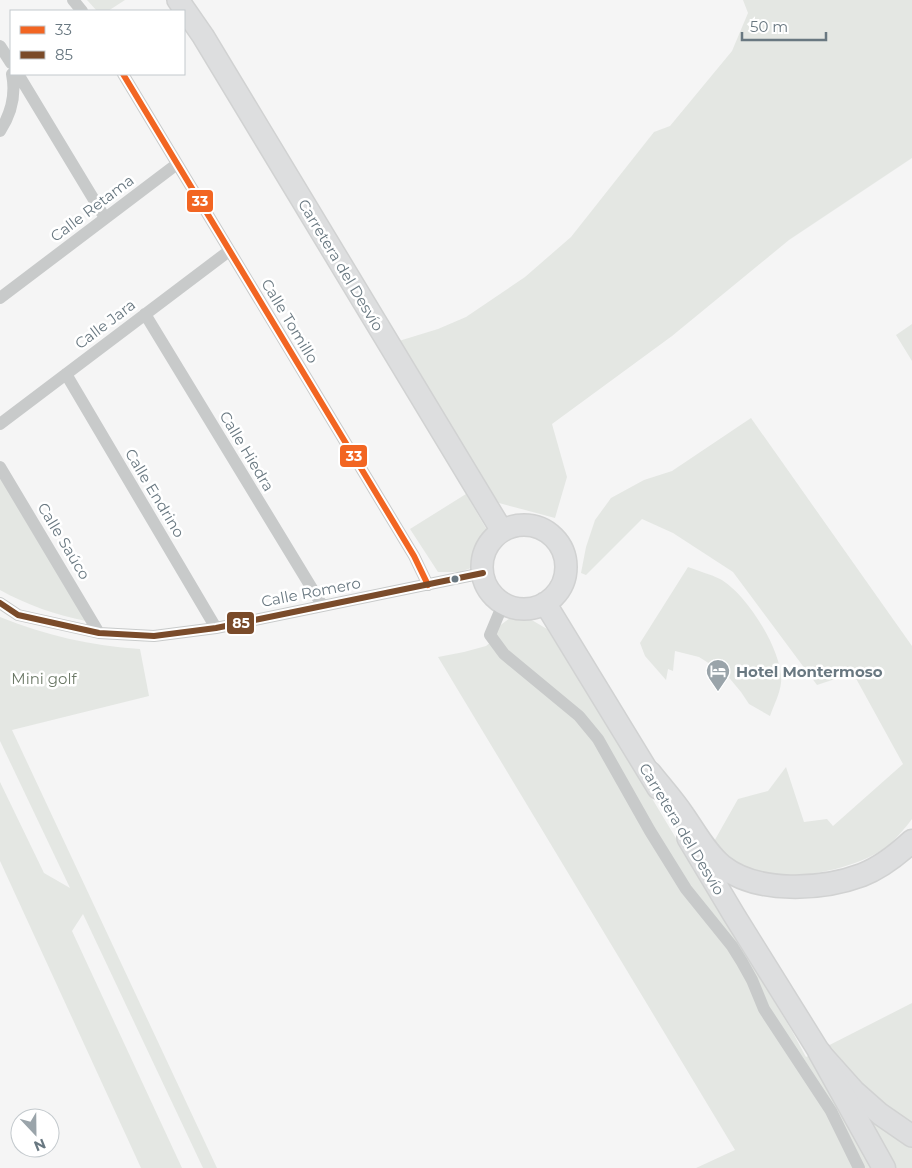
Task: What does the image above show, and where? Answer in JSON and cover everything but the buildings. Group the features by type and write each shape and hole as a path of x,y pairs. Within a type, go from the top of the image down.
{"highway":[{"name":"Carretera del Desvío","path":"185,10 203,36 502,531"},
{"path":"526,524 541,529 555,539 564,552 567,569 564,584 555,597 535,608 523,610 508,607 496,599 485,584 482,566 486,551 496,536 502,531 526,524"},
{"name":"Carretera del Desvío","path":"545,603 820,1053 838,1074 880,1114 912,1136"},
{"path":"650,773 682,813 710,854 730,871 755,882 798,886 816,885 862,875 880,866 912,841"},
{"path":"820,1053 884,1168"}],"street":[{"path":"73,0 81,10"},
{"path":"6,54 10,67"},
{"path":"0,131 10,112 14,98 15,87 12,75"},
{"path":"19,75 105,218"},
{"name":"Calle Tomillo","path":"124,75 414,556 428,585"},
{"name":"Calle Retama","path":"0,298 177,164"},
{"name":"Calle Jara","path":"0,424 229,251"},
{"name":"Calle Retama","path":"0,286 26,278"},
{"name":"Calle Hiedra","path":"145,314 322,606"},
{"name":"Calle Endrino","path":"66,374 216,628"},
{"name":"Calle Saúco","path":"0,467 100,633"},
{"name":"Calle Romero","path":"0,603 18,615 100,633 154,636 216,628 483,573"},
{"path":"503,604 490,635 504,654 579,716 598,739 650,831 686,889 732,946 742,962 764,1009 831,1111 859,1168"}],"green space":[{"path":"87,0 125,0 110,10 96,10"},
{"path":"743,0 912,0 912,158 789,240 672,336 552,424 567,477 555,518 499,503 389,344 438,329 466,317 525,277 571,237 654,132 670,126 732,51 748,13"},
{"path":"912,324 912,361 896,335"},
{"path":"751,418 912,646 912,819 889,845 863,860 830,870 795,876 779,876 758,872 737,862 712,845 738,799 768,791 786,767 804,822 827,819 833,826 903,764 853,673 817,685 733,572 673,533 642,519 586,575 581,573 586,547 595,520 611,498 644,480 672,471"},
{"path":"0,476 86,621 42,609 0,590"},
{"path":"466,494 487,530 486,540 471,568 460,572 438,572 410,529"},
{"path":"688,567 716,577 730,586 752,610 770,640 780,670 781,683 770,716 749,704 726,674 699,657 675,651 673,671 668,669 666,680 645,656 640,643"},
{"name":"Mini golf","path":"0,617 68,639 140,649 149,696 12,730 217,1168 203,1168 83,914 72,931 182,1168 141,1168 0,861 0,782 44,873 70,888 0,741"},
{"path":"510,618 530,619 547,629 606,722 806,1057 912,1003 912,1168 696,1168 735,1150 438,657 486,646 491,642 498,627"}],"transit line":[{"name":"33","path":"124,75 414,556 428,585"},
{"name":"85","path":"0,603 18,615 99,633 154,636 216,628 483,573"}],"place":[{"name":"Hotel Montermoso","path":"718,692"}]}
